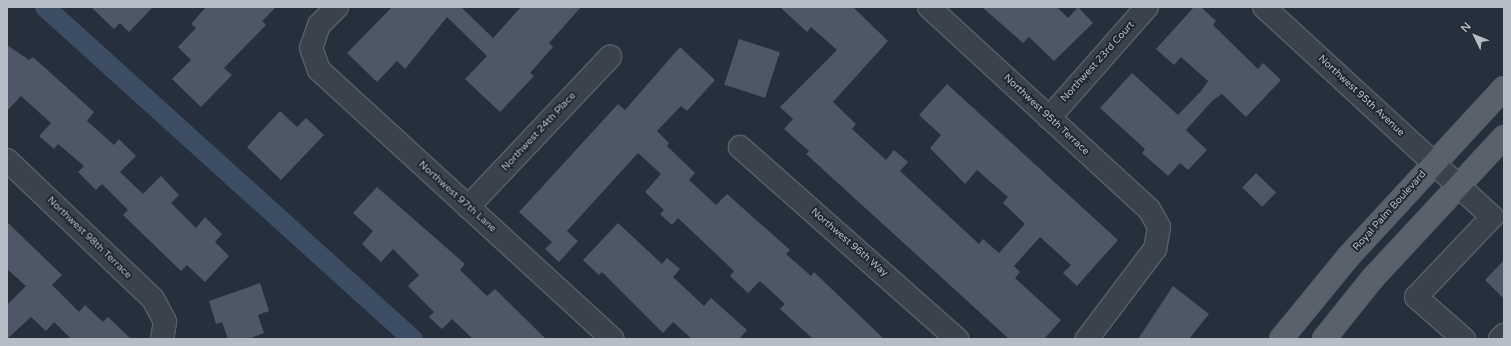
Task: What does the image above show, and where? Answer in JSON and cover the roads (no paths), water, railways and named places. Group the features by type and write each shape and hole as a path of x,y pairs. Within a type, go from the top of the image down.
{"main road":[{"name":"Royal Palm Boulevard","path":"1281,339 1348,257 1433,163 1504,88"},
{"path":"1324,339 1457,185 1504,137"}],"street":[{"name":"Northwest 97th Lane","path":"337,7 320,25 311,48 319,70 614,339"},
{"name":"Northwest 95th Terrace","path":"929,7 1149,209 1159,227 1155,249 1087,339"},
{"name":"Northwest 23rd Court","path":"1049,118 1147,7"},
{"name":"Northwest 95th Avenue","path":"1264,7 1457,185 1498,210"},
{"name":"Northwest 24th Place","path":"468,207 610,57"},
{"name":"Northwest 96th Way","path":"740,147 957,339"},
{"name":"Northwest 98th Terrace","path":"7,160 153,299 164,331"},
{"path":"1464,339 1416,297 1498,210"},
{"path":"1500,339 1504,335"}],"waterway":[{"path":"45,7 413,339"}]}
